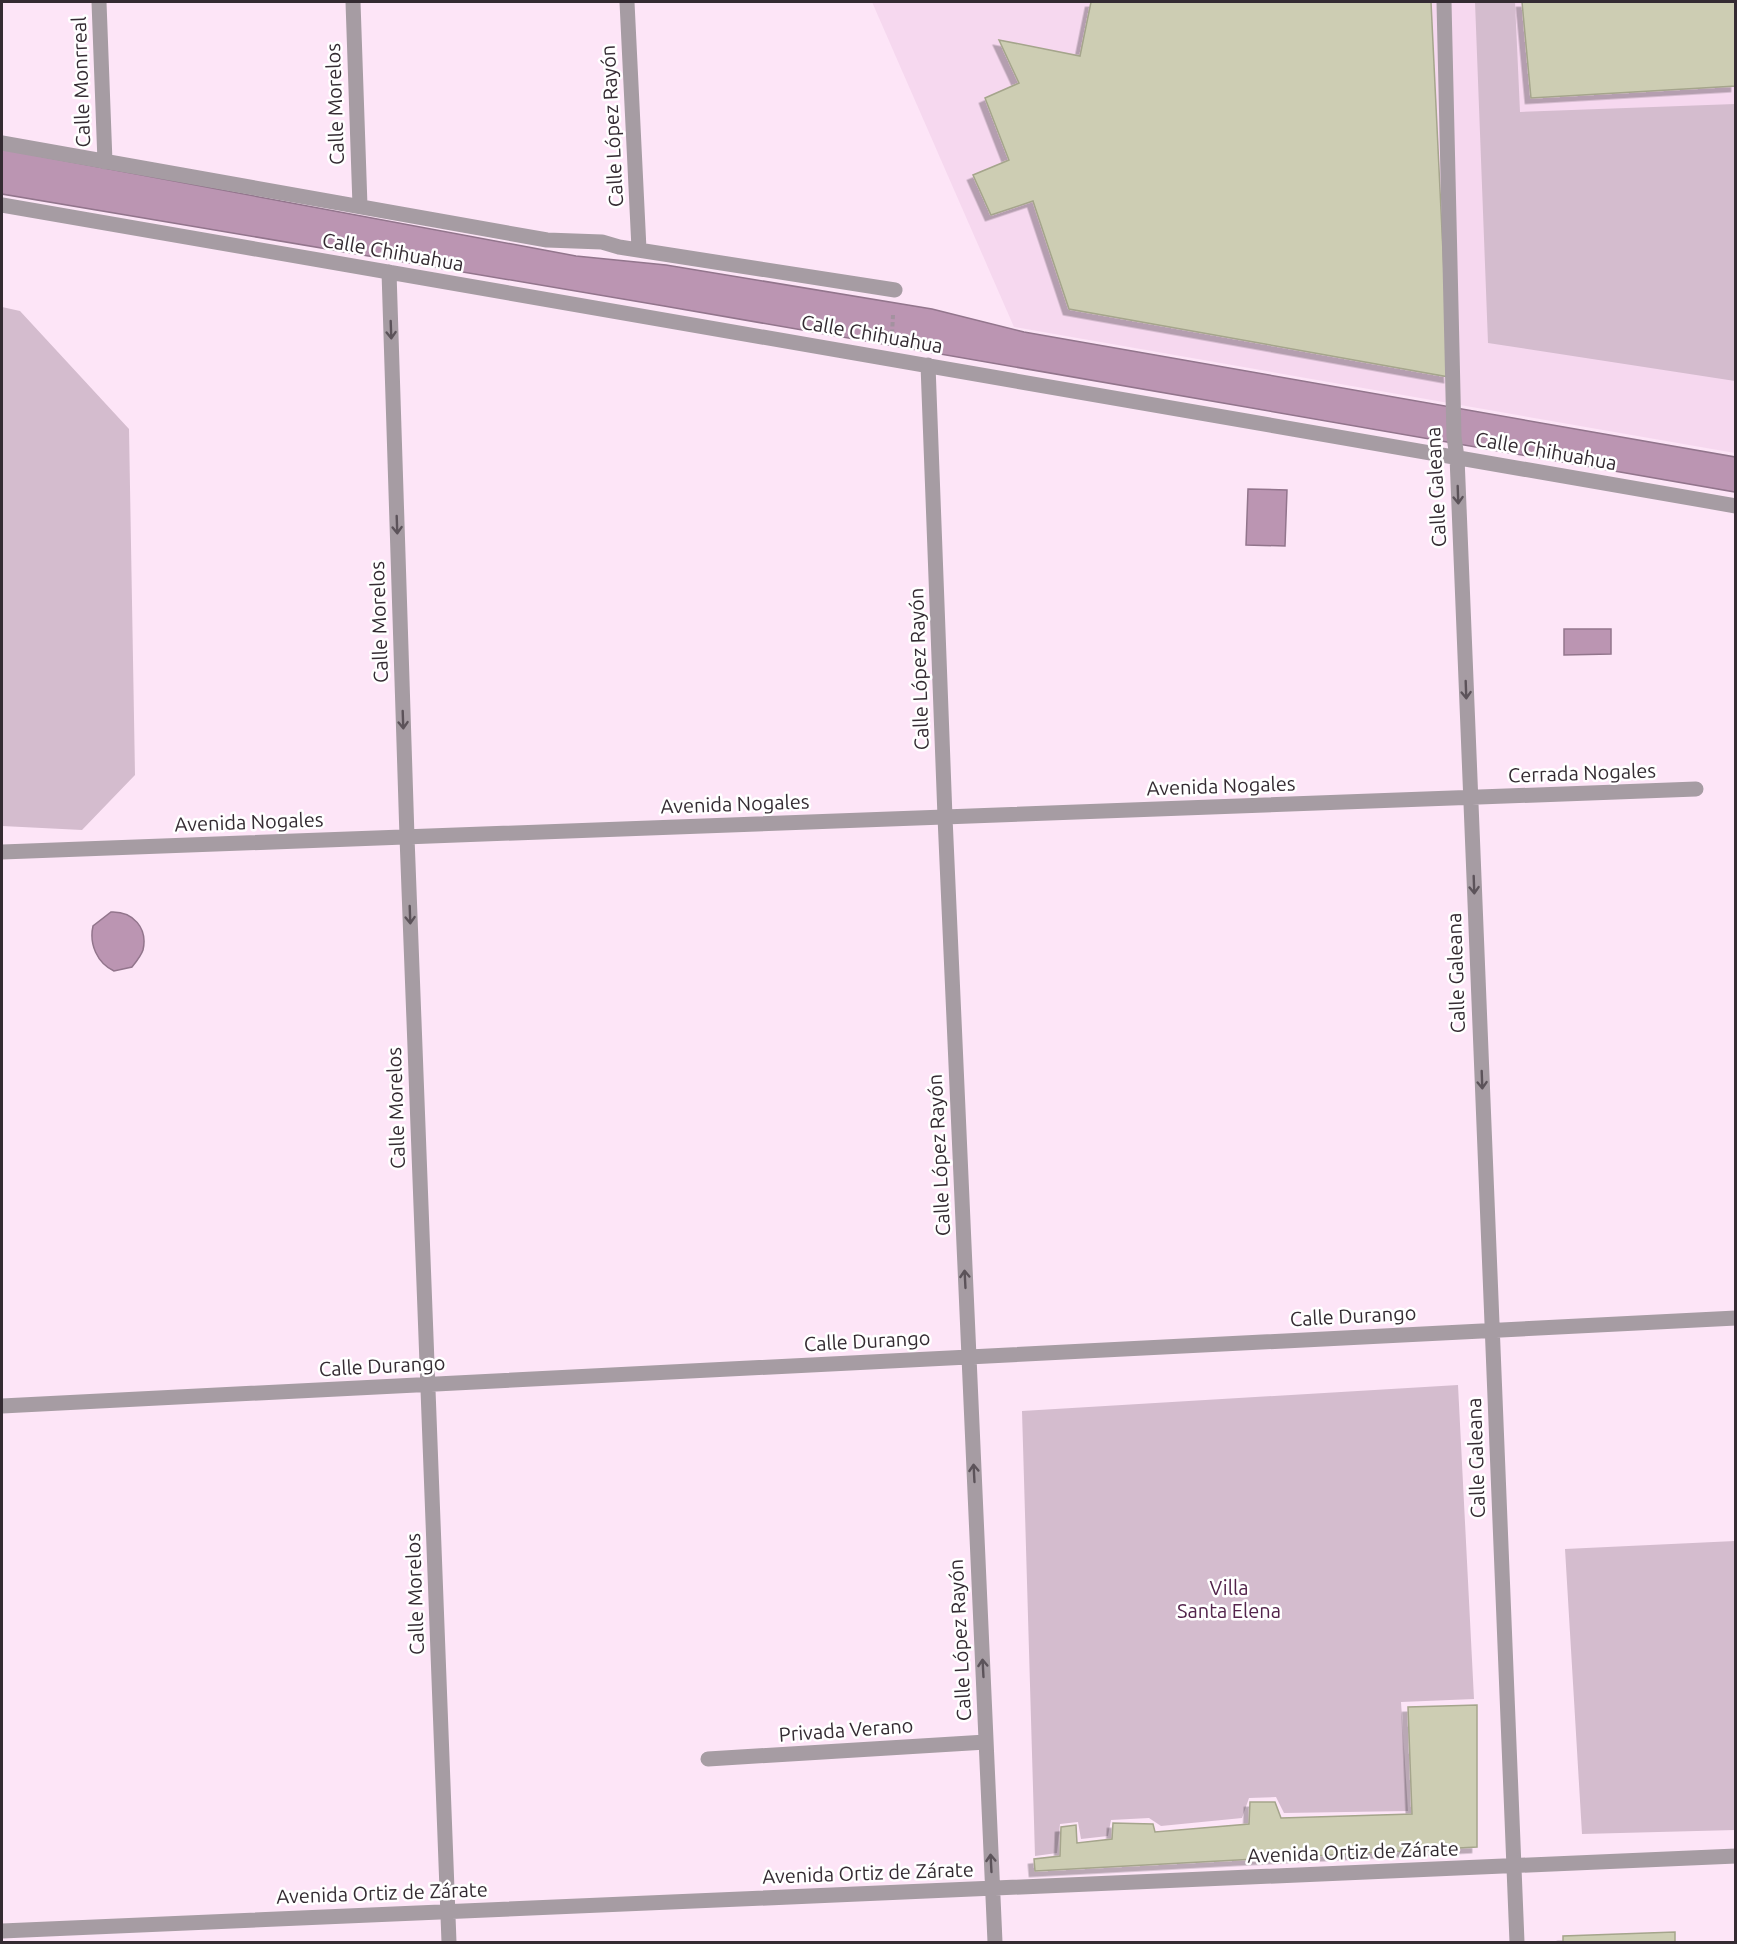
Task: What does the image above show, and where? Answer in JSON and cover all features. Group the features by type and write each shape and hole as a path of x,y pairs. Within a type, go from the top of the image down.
{"street":[{"name":"Calle Monrreal","path":"99,2 105,162"},
{"name":"Calle Morelos","path":"353,2 360,206"},
{"name":"Calle López Rayón","path":"627,2 639,249"},
{"name":"Calle Galeana","path":"1444,2 1454,437 1457,457 1517,1942"},
{"path":"2,143 547,240 602,242 895,290"},
{"name":"Calle Chihuahua","path":"2,205 1736,506"},
{"name":"Calle Morelos","path":"389,272 407,837 448,1942"},
{"name":"Calle López Rayón","path":"928,365 945,817 995,1942"},
{"name":"Cerrada Nogales","path":"1470,798 1696,789"},
{"name":"Avenida Nogales","path":"2,852 1470,798"},
{"name":"Calle Durango","path":"2,1406 1736,1318"},
{"name":"Privada Verano","path":"708,1759 986,1742"},
{"name":"Avenida Ortiz de Zárate","path":"2,1931 1736,1856"}],"path":[{"path":"891,339 893,313"}],"shaded area":[{"path":"872,2 1735,2 1735,453 1014,327"},
{"path":"2,149 576,256 666,265 932,309 1024,332 1735,457 1735,492 664,306 2,194"},
{"path":"1248,489 1287,490 1285,546 1246,545"},
{"path":"1564,629 1611,629 1611,654 1564,655"},
{"path":"111,912 126,914 137,922 144,942 143,950 132,967 114,971 99,958 92,939 93,926"}],"green space":[{"path":"1475,2 1515,2 1520,112 1735,104 1735,381 1488,343"},
{"path":"2,307 20,311 129,429 135,775 82,830 2,826"},
{"name":"Villa Santa Elena","path":"1458,1385 1474,1699 1401,1702 1408,1811 1284,1813 1276,1797 1249,1798 1242,1818 1161,1826 1149,1818 1111,1820 1108,1836 1081,1839 1078,1822 1060,1824 1057,1853 1035,1856 1022,1411"},
{"path":"1735,1541 1735,1830 1582,1834 1565,1549"}],"building":[{"path":"1091,2 1431,2 1449,377 1069,309 1033,201 991,215 973,175 1009,160 985,98 1019,83 999,40 1080,56"},
{"path":"1522,2 1736,2 1736,86 1531,98"},
{"path":"1477,1705 1477,1847 1035,1871 1034,1859 1060,1856 1061,1827 1076,1825 1077,1843 1112,1839 1113,1823 1153,1824 1155,1832 1249,1824 1250,1802 1275,1802 1281,1818 1412,1814 1408,1707"},
{"path":"1675,1932 1675,1942 1563,1942 1563,1936"}]}
